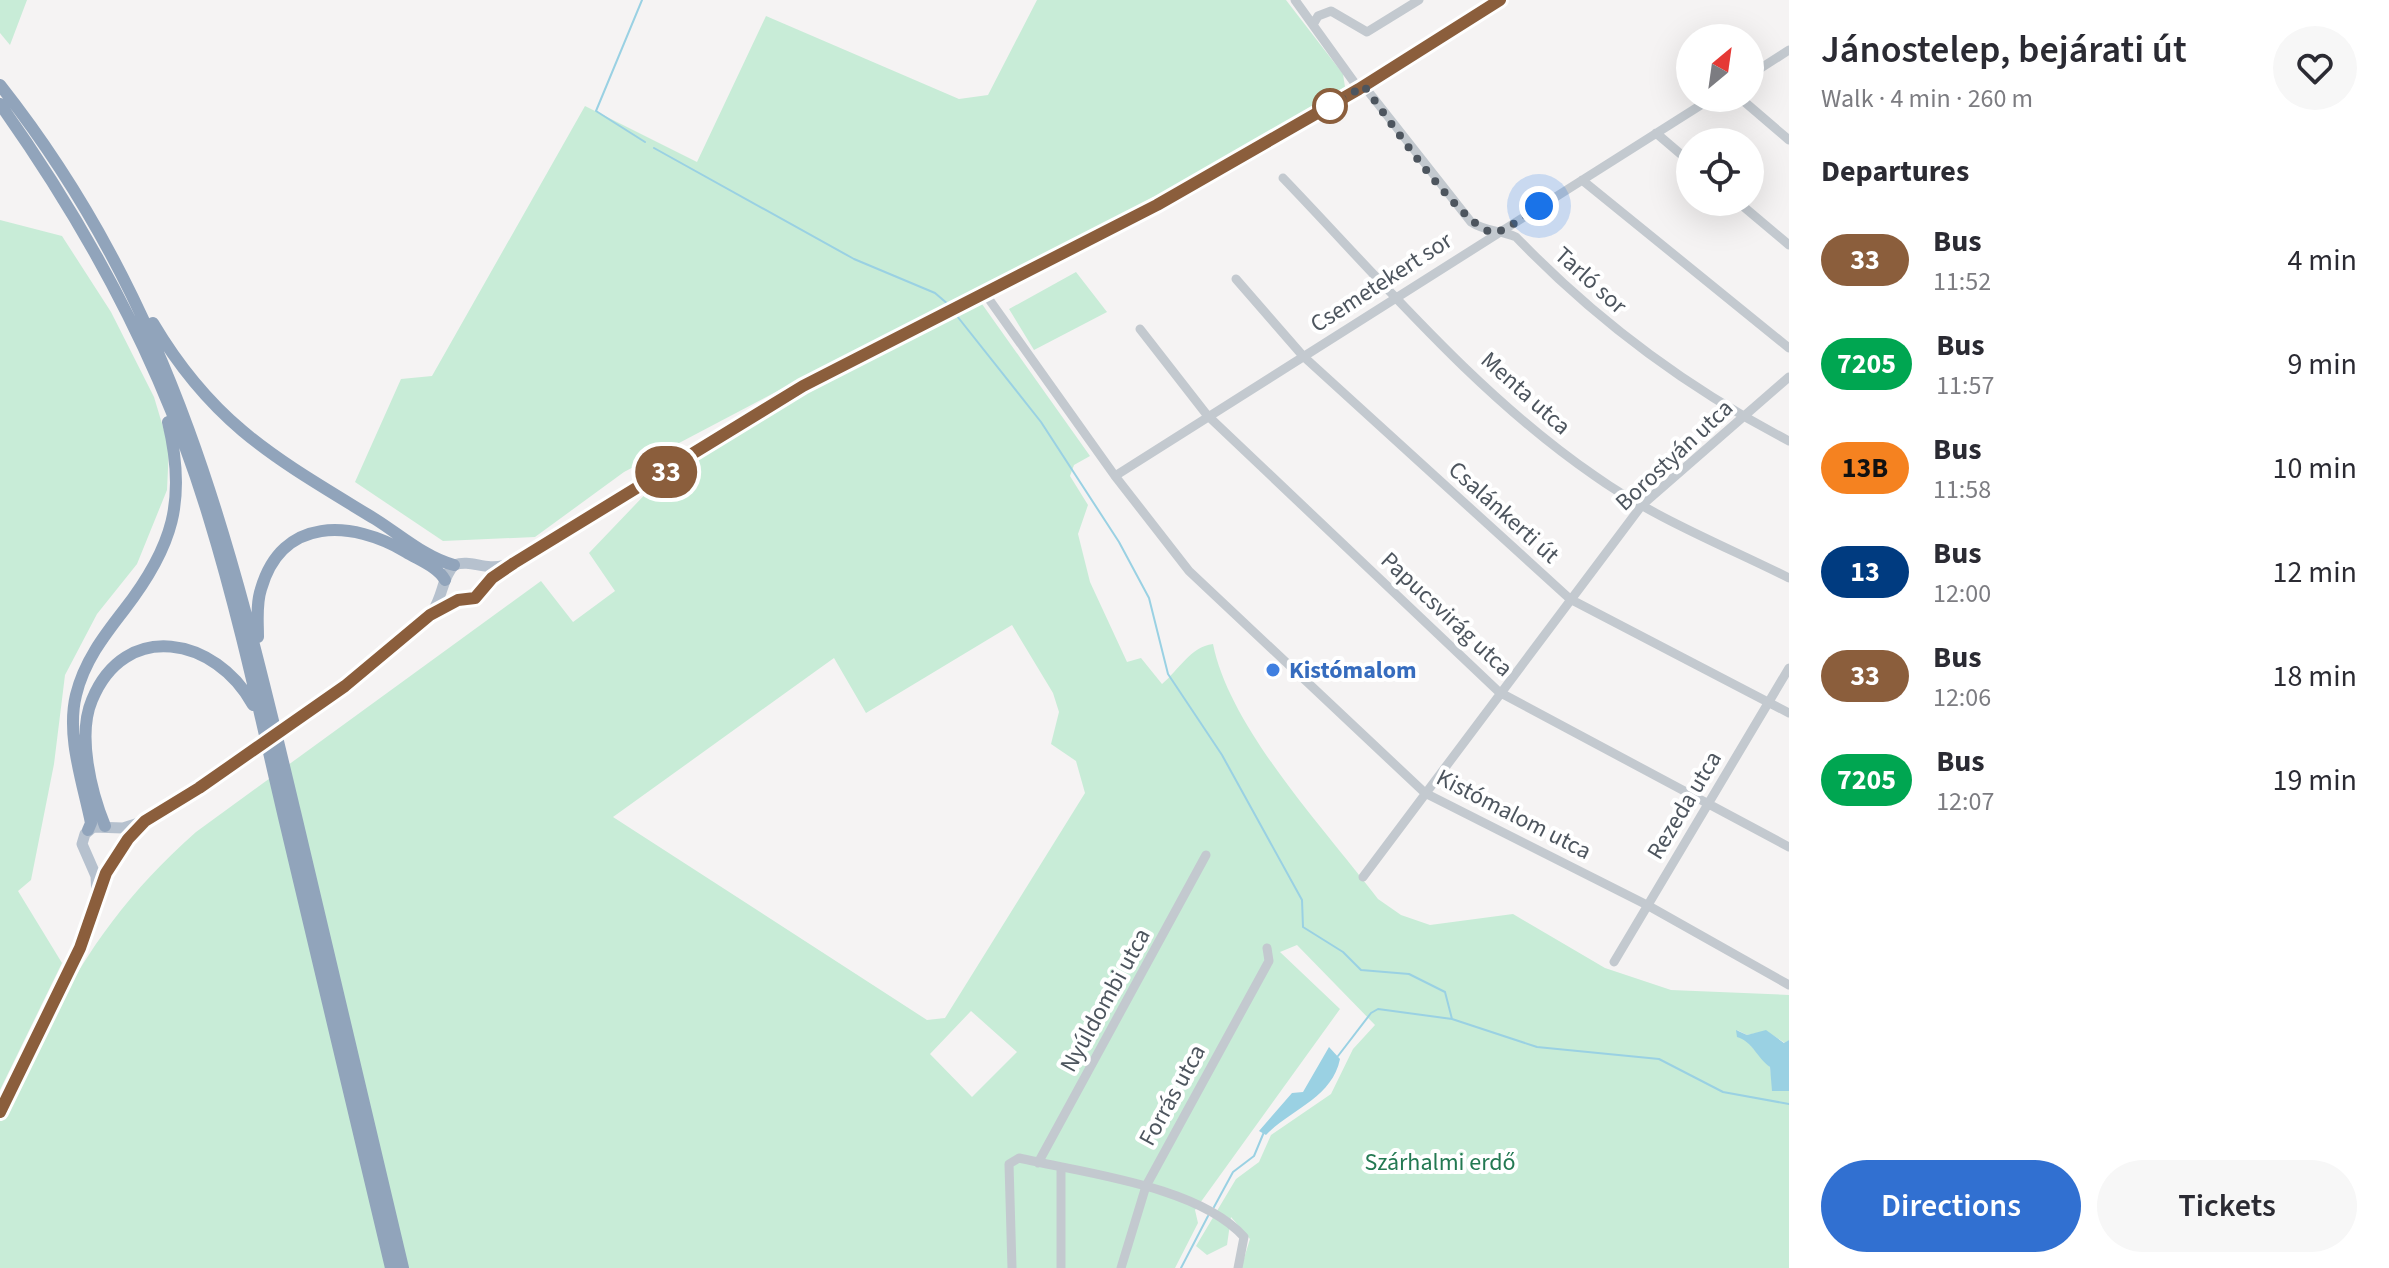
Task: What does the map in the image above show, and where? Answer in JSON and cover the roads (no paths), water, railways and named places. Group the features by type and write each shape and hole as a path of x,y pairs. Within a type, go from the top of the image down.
{"highway":[{"path":"0,85 48,152 184,372 233,426 288,466 454,565"},
{"path":"0,104 98,256 161,387 209,518 261,718 391,1268"},
{"path":"128,284 204,465 258,657 403,1268"},
{"path":"88,830 91,823 75,747 75,698 93,652 143,586 174,520 178,470 161,387"},
{"path":"258,657 258,604 265,576 282,551 315,532 342,528 372,534 433,568 446,584"},
{"path":"109,827 88,755 87,720 99,684 127,658 167,647 183,647 210,657 234,675 261,718"}],"main road":[{"path":"0,1111 80,948 97,896 117,855 145,821 298,719 366,669 430,615 458,600 475,598 514,563 803,386 1153,207 1361,88 1500,0"},
{"path":"430,615 454,565 470,563 489,570 514,563"},
{"path":"477,567 484,578 484,587"},
{"path":"446,584 458,600"},
{"path":"97,896 92,862 82,850 88,830 145,821"},
{"path":"92,862 103,864 117,855 120,838 109,827"}],"street":[{"name":"Tarló sor","path":"1295,0 1361,88 1471,222 1484,230 1516,237 1571,294 1609,324 1744,418 1789,441"},
{"path":"1314,23 1318,16 1331,11 1367,32 1419,0"},
{"path":"1764,66 1789,50"},
{"name":"Csemetekert sor","path":"1115,476 1690,112"},
{"path":"1756,112 1789,140"},
{"path":"1656,133 1676,150"},
{"name":"Menta utca","path":"1283,178 1397,296 1541,436 1597,478 1642,505 1789,578"},
{"path":"1582,180 1789,348"},
{"path":"1755,216 1789,245"},
{"name":"Csalánkerti út","path":"1236,279 1303,356 1570,599 1789,713"},
{"name":"Kistómalom utca","path":"986,295 1115,476 1189,571 1425,793 1647,905 1789,985"},
{"name":"Papucsvirág utca","path":"1140,329 1207,415 1499,692 1789,847"},
{"name":"Borostyán utca","path":"1363,877 1642,505 1789,377"},
{"name":"Rezeda utca","path":"1614,962 1789,668"},
{"name":"Nyúldombi utca","path":"1038,1163 1206,855"},
{"name":"Forrás utca","path":"1121,1268 1146,1186 1269,961 1267,948"},
{"path":"1012,1268 1010,1161 1019,1158 1146,1186 1232,1223 1244,1237 1238,1268"},
{"path":"1061,1168 1061,1268"}],"water":[{"path":"1736,1030 1747,1035 1766,1030 1784,1043 1789,1040 1789,1091 1772,1091 1770,1067 1737,1037"},
{"path":"1329,1047 1340,1059 1329,1084 1266,1135 1259,1131 1292,1093 1303,1092"}],"waterway":[{"path":"642,0 596,111 645,142"},
{"path":"654,148 854,259 935,293 949,305"},
{"path":"957,316 1041,422 1119,542 1149,598 1168,674 1222,755 1302,900 1303,927 1343,952 1361,970 1409,974 1445,992 1452,1019"},
{"path":"1338,1056 1371,1013 1378,1009 1452,1019 1537,1047 1659,1059 1723,1092 1789,1104"},
{"path":"1214,1207 1233,1172 1254,1156 1264,1132"},
{"path":"1181,1268 1208,1216"}],"place":[{"name":"Kistómalom","path":"1273,670"}],"park label":[{"name":"Szárhalmi erdő","path":"1440,1162"}]}
